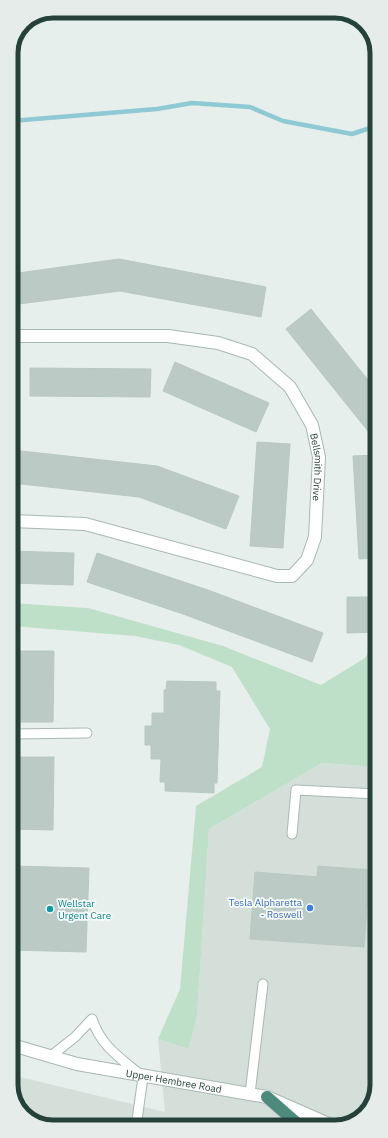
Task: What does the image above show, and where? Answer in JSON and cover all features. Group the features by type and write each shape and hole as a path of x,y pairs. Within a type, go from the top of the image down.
{"highway":[{"path":"267,1097 293,1120"}],"street":[{"name":"Bellsmith Drive","path":"18,336 168,336 218,343 252,354 290,387 312,426 319,457 314,536 307,560 292,576 277,576 85,524 18,521"},
{"name":"Upper Hembree Road","path":"18,1046 77,1064 143,1077 267,1097 319,1120"}],"lane":[{"path":"18,734 87,733"},
{"path":"292,834 296,790 370,794"},
{"path":"250,1094 263,984"},
{"path":"51,1056 75,1037 92,1019 97,1033 105,1045 143,1077 137,1120"}],"shaded area":[{"path":"322,763 370,766 370,1085 368,1096 363,1106 354,1114 339,1120 51,1120 44,1119 36,1115 27,1108 19,1094 18,1076 165,1112 158,1039 189,1049 197,1016 209,829"}],"green space":[{"path":"18,603 88,608 223,646 321,685 365,658 370,650 370,766 322,763 209,829 197,1016 189,1049 158,1039 180,989 196,806 262,767 270,729 232,667 179,645 135,636 18,626"}],"building":[{"path":"119,259 266,287 261,317 120,291 18,304 18,273"},
{"path":"311,309 370,383 370,434 286,329"},
{"path":"175,362 269,403 256,432 163,391"},
{"path":"30,368 151,369 150,397 30,396"},
{"path":"257,442 290,444 283,548 250,546"},
{"path":"18,451 157,466 239,496 226,529 139,497 18,484"},
{"path":"370,455 370,558 359,559 353,456"},
{"path":"18,551 74,553 73,585 18,583"},
{"path":"97,553 208,590 323,633 312,662 183,614 87,582"},
{"path":"347,597 370,597 370,632 347,633"},
{"path":"18,651 54,651 53,722 18,722"},
{"path":"167,681 216,682 216,691 220,691 217,783 214,783 214,793 165,791 165,782 160,782 161,759 151,759 151,745 145,745 145,726 152,726 152,713 164,713 164,690 166,690"},
{"path":"18,757 54,757 53,830 18,829"},
{"name":"Wellstar Urgent Care","path":"18,866 89,868 86,952 18,950"},
{"name":"Tesla Alpharetta - Roswell","path":"318,866 370,870 364,947 250,939 255,872 317,877"}],"waterway":[{"path":"18,120 157,109 192,103 250,107 283,121 352,134 370,128"}],"place":[{"name":"Tesla Alpharetta - Roswell","path":"310,908"},
{"name":"Wellstar Urgent Care","path":"50,909"}]}
